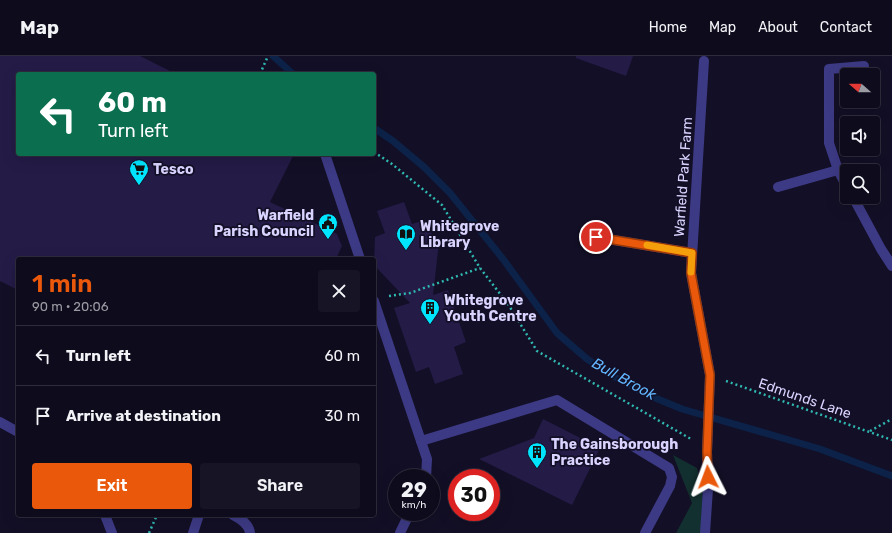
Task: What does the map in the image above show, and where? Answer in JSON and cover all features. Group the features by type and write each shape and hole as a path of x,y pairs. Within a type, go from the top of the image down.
{"street":[{"name":"Warfield Park Farm","path":"704,61 691,273 710,375 707,452 708,489 705,533"},
{"path":"840,174 829,143 829,68 864,66"},
{"path":"326,156 359,257"},
{"path":"778,187 838,170"},
{"path":"857,204 880,249 892,266"},
{"path":"596,237 692,253"},
{"path":"376,307 427,459 426,469"},
{"path":"421,441 557,400 670,468 672,477 670,486 645,533"},
{"path":"0,422 16,431"},
{"path":"105,517 112,533"},
{"path":"193,533 198,517"},
{"path":"237,517 245,523 250,530 250,533"},
{"path":"400,533 406,521"}],"path":[{"path":"260,72 268,56"},
{"path":"376,153 392,164 442,205 480,268 508,304 537,351 692,440 707,452"},
{"path":"388,296 410,293 480,268"},
{"name":"Edmunds Lane","path":"710,375 892,440"},
{"path":"869,431 892,419"},
{"path":"149,533 156,517"}],"green space":[{"path":"673,455 697,468 703,491 701,533 676,533 692,503"}],"building":[{"name":"Tesco","path":"0,56 140,56 172,72 16,72 16,156 293,156 270,202 337,234 342,246 337,257 16,257 16,289 0,281"},
{"path":"576,56 633,56 626,76 576,58"},
{"path":"404,202 412,224 421,221 439,242 433,295 448,290 466,342 454,347 463,374 435,384 429,367 416,372 394,308 410,303 376,267 376,257 374,257 375,237 385,233 377,211"},
{"path":"543,419 600,448 572,505 479,459 534,438"}],"waterway":[{"name":"Bull Brook","path":"273,56 291,72"},
{"name":"Bull Brook","path":"376,129 393,141 424,167 450,193 503,259 557,333 587,359 613,376 648,395 682,409 820,449 892,476"}],"slow traffic":[{"path":"647,245 692,253 691,272"}],"place":[{"name":"Tesco","path":"139,186"},
{"name":"Warfield Parish Council","path":"328,240"},
{"name":"Whitegrove Library","path":"406,251"},
{"name":"Whitegrove Youth Centre","path":"430,325"},
{"name":"The Gainsborough Practice","path":"537,469"}],"route":[{"path":"596,237 692,253 691,273 710,375 707,452 708,477"}]}
